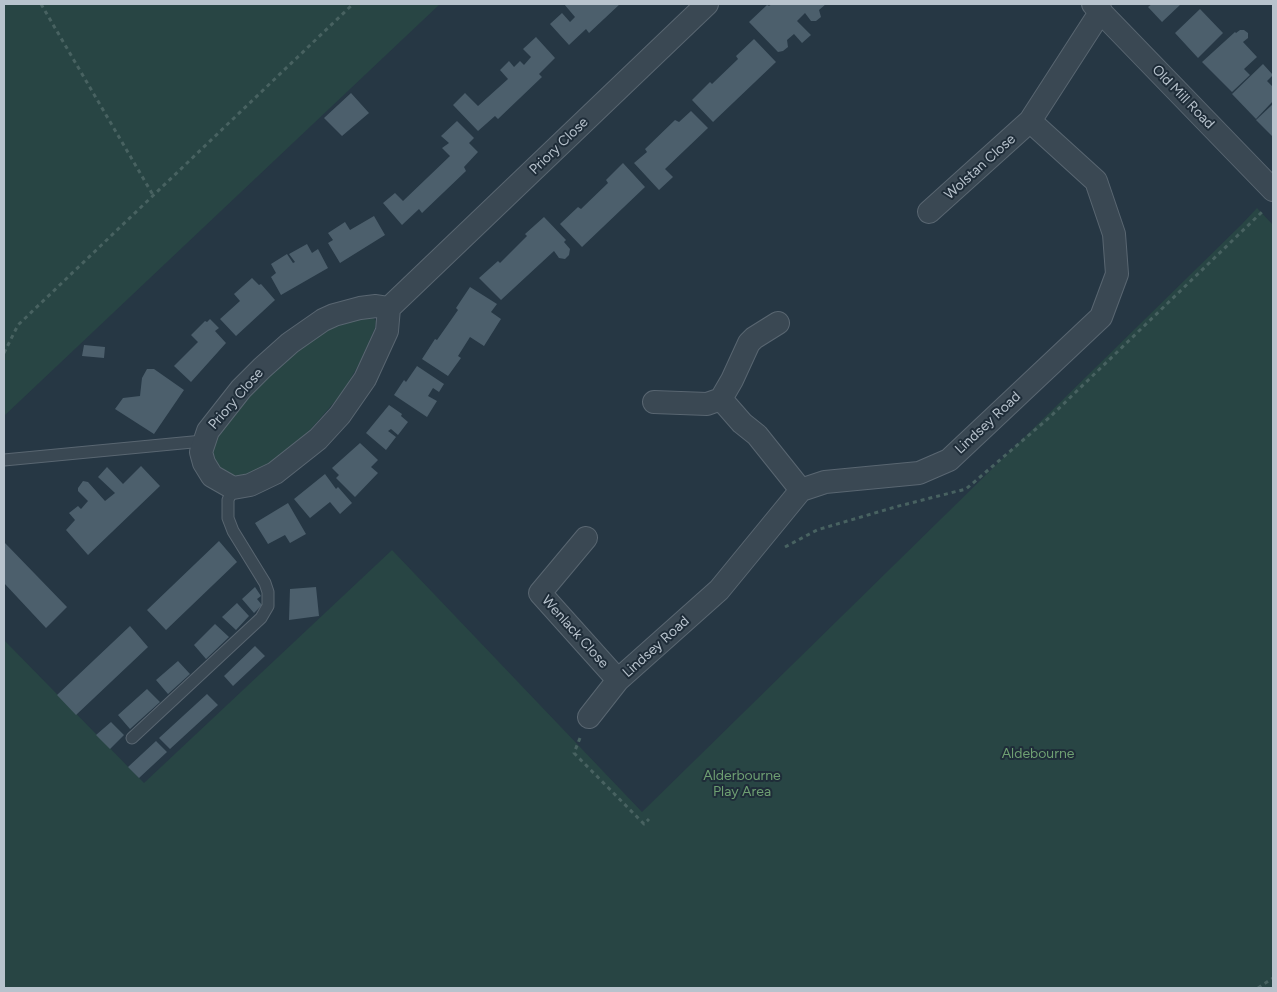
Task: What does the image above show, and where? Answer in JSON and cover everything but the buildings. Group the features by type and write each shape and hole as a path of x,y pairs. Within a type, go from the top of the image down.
{"street":[{"name":"Priory Close","path":"234,488 212,476 204,463 201,452 203,441 208,431 242,389 290,343 323,320 334,314 360,308 376,306 390,308 707,4"},
{"path":"1030,122 1097,8"},
{"name":"Old Mill Road","path":"1097,8 1273,190"},
{"name":"Wolstan Close","path":"929,212 1030,122"},
{"name":"Lindsey Road","path":"589,717 618,680 719,590 801,490 825,482 919,473 949,460 1101,317 1117,274 1114,234 1096,181 1030,122"},
{"path":"234,488 260,481 275,473 318,439 340,415 365,379 382,345 387,331 390,308"},
{"path":"654,402 707,404 721,399 737,371 749,343 778,323"},
{"path":"721,399 742,424 757,435 801,490"},
{"name":"Wenlack Close","path":"586,538 540,593 618,680"}],"lane":[{"path":"4,460 203,441"},
{"path":"132,738 261,618 268,606 268,592 265,583 233,531 228,518 228,500 234,488"}],"path":[{"path":"41,4 153,195"},
{"path":"4,353 18,325 353,4"},
{"path":"589,717 574,752 644,824 649,820"},
{"path":"1258,988 1273,978"}],"green space":[{"path":"4,4 440,4 4,416"},
{"name":"Aldebourne","path":"1257,208 1273,225 1273,988 4,988 4,640 144,783 392,550 642,812"},
{"path":"371,315 376,321 375,328 359,364 343,392 311,429 281,456 252,475 239,480 209,463 210,433 254,380 342,320"}],"park label":[{"name":"Alderbourne Play Area","path":"742,784"}]}
